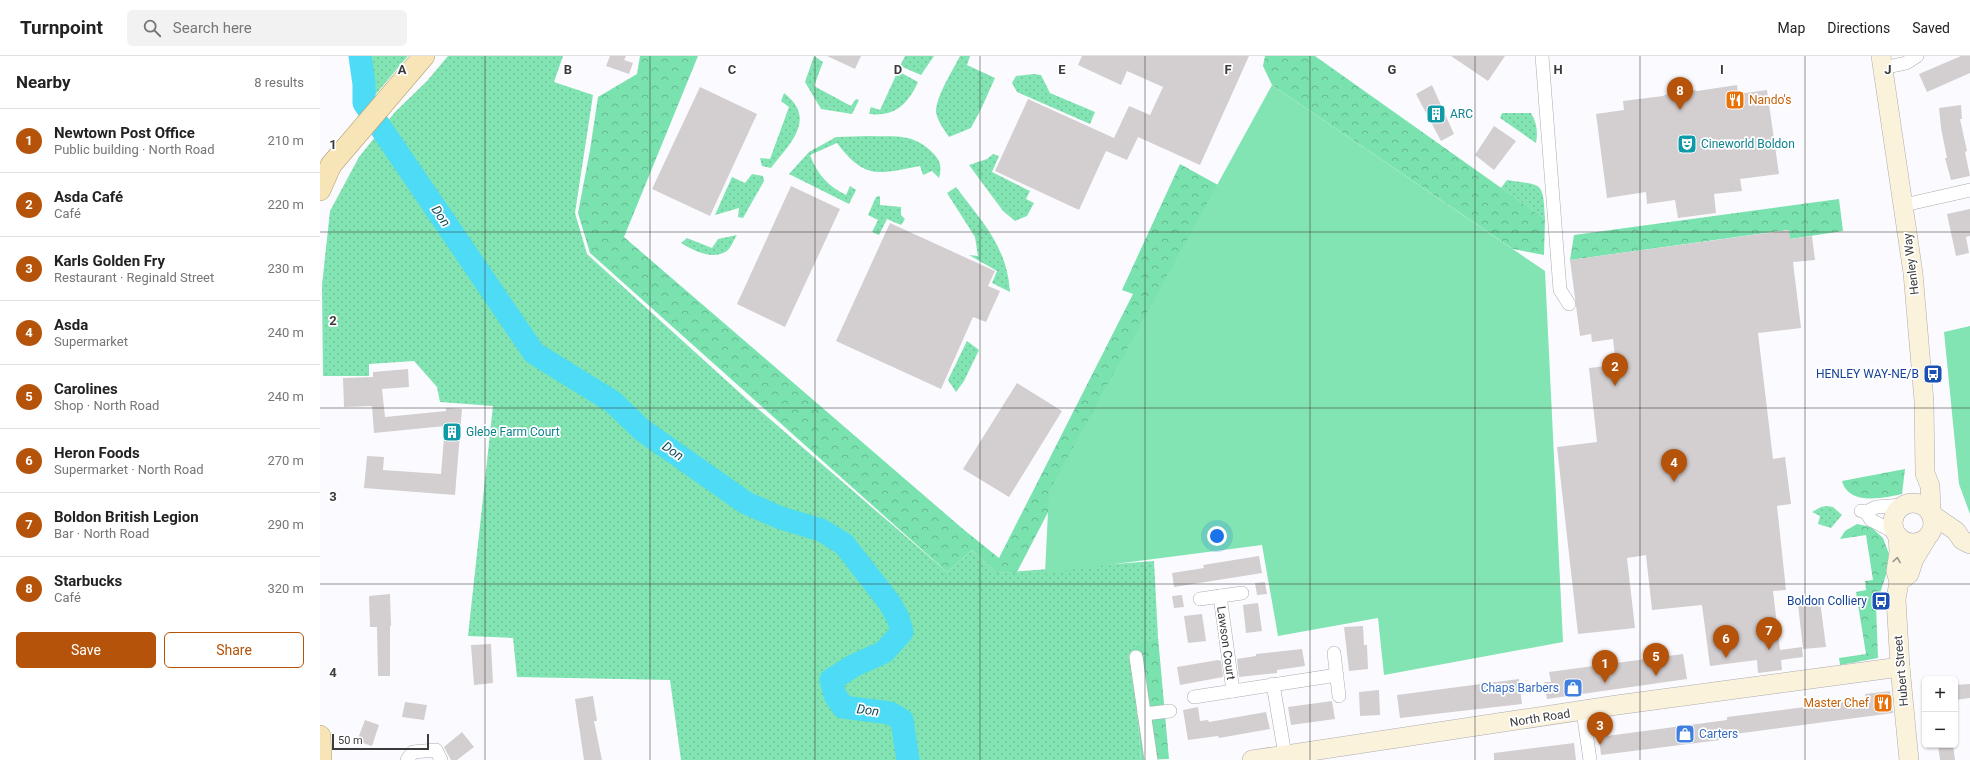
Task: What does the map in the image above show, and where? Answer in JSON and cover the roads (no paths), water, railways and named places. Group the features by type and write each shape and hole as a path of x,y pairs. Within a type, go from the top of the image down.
{"main road":[{"path":"320,190 331,165 424,56"},
{"name":"Henley Way","path":"1882,62 1913,272 1923,387 1925,473 1930,486 1931,513"},
{"name":"Henley Way","path":"1907,504 1925,473"},
{"path":"1907,504 1921,504 1956,531 1966,542 1927,538 1914,543 1908,543 1897,535 1893,527 1895,514 1907,504"},
{"path":"1899,582 1909,574 1914,559 1933,526 1931,513"},
{"name":"Hubert Street","path":"1897,535 1899,552 1896,571 1899,582 1896,599 1900,667 1909,760"},
{"name":"North Road","path":"1254,760 1583,711 1900,667"},
{"path":"320,736 321,760"}],"street":[{"path":"1542,56 1560,290 1569,304"},
{"path":"1882,62 1906,63 1917,56"},
{"path":"1904,205 1970,190"},
{"path":"1897,535 1872,520 1863,512 1876,507 1907,504"},
{"name":"Lawson Court","path":"1200,599 1242,593"},
{"name":"Lawson Court","path":"1220,596 1233,691"},
{"path":"1334,653 1339,696"},
{"path":"1136,658 1151,760"},
{"name":"Lawson Court","path":"1194,697 1337,675"},
{"path":"1273,684 1285,755"},
{"path":"1144,714 1170,711"},
{"path":"1583,711 1590,760"},
{"path":"407,760 413,752 436,750 441,760"}],"waterway":[{"name":"Don","path":"360,56 364,84 364,103 534,353 613,402 642,430 746,503 781,518 821,530 844,544 889,602 898,618 902,632 884,652 853,666 831,680 835,695 843,707 890,713 902,720 908,760"}],"place":[{"name":"Nando's","path":"1735,100"},
{"name":"Starbucks","path":"1680,110"},
{"name":"ARC","path":"1436,114"},
{"name":"Cineworld Boldon","path":"1687,144"},
{"name":"HENLEY WAY-NE/B","path":"1933,374"},
{"name":"Asda Café","path":"1615,386"},
{"name":"Glebe Farm Court","path":"452,432"},
{"name":"Asda","path":"1674,482"},
{"name":"Boldon Colliery","path":"1881,601"},
{"name":"Boldon British Legion","path":"1769,650"},
{"name":"Heron Foods","path":"1726,658"},
{"name":"Carolines","path":"1656,676"},
{"name":"Newtown Post Office","path":"1605,683"},
{"name":"Chaps Barbers","path":"1573,688"},
{"name":"Master Chef","path":"1883,703"},
{"name":"Carters","path":"1685,734"},
{"name":"Karls Golden Fry","path":"1600,745"}]}
